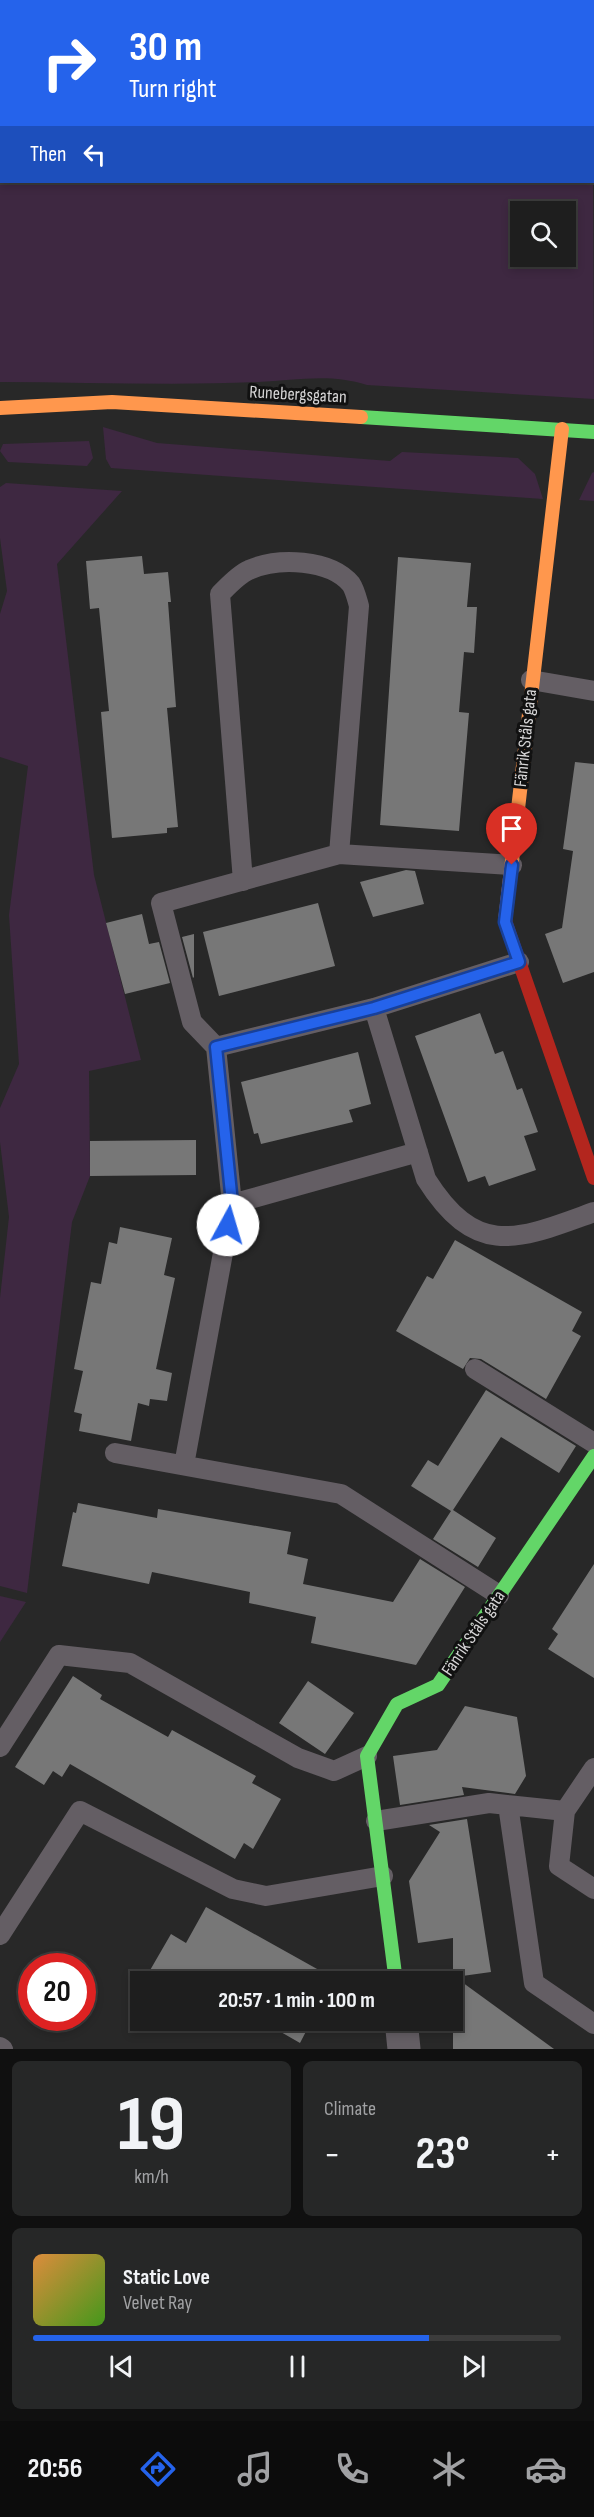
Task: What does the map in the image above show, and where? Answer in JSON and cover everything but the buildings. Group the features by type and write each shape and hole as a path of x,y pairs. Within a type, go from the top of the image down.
{"street":[{"name":"Runebergsgatan","path":"0,408 112,402 594,432"},
{"name":"Fänrik Ståls gata","path":"562,429 531,680 505,922 592,1166"},
{"name":"Fänrik Ståls gata","path":"368,1756 397,1704 438,1685 594,1456"},
{"path":"368,1756 395,1971"},
{"path":"402,2031 404,2049"}],"lane":[{"path":"243,881 220,594 248,570 277,564 306,564 334,570 352,585 359,606 339,854"},
{"path":"531,680 594,691"},
{"path":"184,1465 232,1203 216,1047 192,1022 162,903 339,854 512,865"},
{"path":"216,1047 374,1008 519,962"},
{"path":"374,1008 426,1179 438,1198 469,1227 502,1238 536,1233 594,1212"},
{"path":"232,1203 418,1152"},
{"path":"475,1370 594,1443"},
{"path":"115,1453 341,1494 499,1595"},
{"path":"0,1747 59,1654 130,1663 298,1758 334,1771 368,1756"},
{"path":"594,1768 565,1811 560,1866 594,1889"},
{"path":"376,1821 489,1803 565,1811"},
{"path":"508,1805 534,1983 594,2024"},
{"path":"0,1935 80,1811 233,1889 244,1892 266,1896 383,1876"}],"shaded area":[{"path":"0,183 593,183 594,399 367,385 327,378 194,384 0,382"},
{"path":"103,427 157,443 390,461 402,452 518,458 535,474 543,499 111,468 106,459"},
{"path":"89,441 93,458 87,466 8,462 0,451 3,444"},
{"path":"594,472 594,501 579,500 592,473"},
{"path":"6,483 122,491 57,564 94,875 141,1060 89,1071 90,1176 72,1222 27,1593 0,1586 0,1298 9,1217 0,1142 0,1108 19,1064 9,915 28,766 0,757 0,614 7,591 0,538 0,487"},
{"path":"0,1596 26,1602 0,1642"}],"traffic: fast":[{"path":"361,417 594,432"},
{"path":"395,1971 367,1756 397,1704 438,1685 594,1456"}],"traffic: slow":[{"path":"0,408 112,402 361,417"},
{"path":"505,921 562,429"}],"traffic: jam":[{"path":"505,921 594,1178"}],"route":[{"path":"228,1225 232,1203 216,1047 374,1008 519,962 505,922 512,865"}]}
